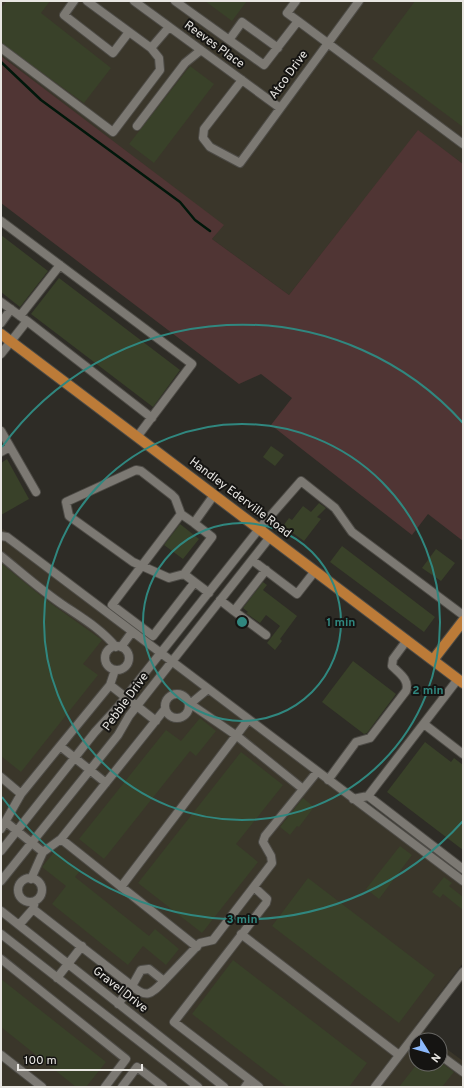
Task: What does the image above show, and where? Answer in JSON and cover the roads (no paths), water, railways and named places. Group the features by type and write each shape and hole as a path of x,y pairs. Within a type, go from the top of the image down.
{"main road":[{"name":"Handley Ederville Road","path":"1,334 461,681"},
{"path":"433,660 463,621"}],"street":[{"path":"74,1 64,15 113,53 129,32"},
{"path":"1,48 113,132 160,70 159,58 150,48 87,1"},
{"name":"Reeves Place","path":"134,1 145,4 169,27 280,108"},
{"path":"175,1 264,65 298,21"},
{"path":"296,1 287,13 328,42 463,144"},
{"name":"Atco Drive","path":"242,80 204,129 203,138 210,146 240,163 359,1"},
{"path":"229,40 242,22 278,48"},
{"path":"150,48 169,27"},
{"path":"137,126 185,63 201,50"},
{"path":"1,221 192,364 137,437"},
{"path":"1,354 11,342 24,318 60,265"},
{"path":"1,302 24,318 152,418"},
{"path":"1,323 11,309"},
{"path":"1,431 36,492"},
{"path":"1,452 10,447"},
{"path":"136,470 141,471 172,495 175,498 181,514 212,537 184,574 169,578 132,562 69,516 66,502 136,470"},
{"name":"Pebble Drive","path":"1,851 95,732 126,698 259,529 301,481 335,508 352,532 463,615"},
{"path":"194,523 214,495"},
{"path":"181,514 112,605 153,636 194,582"},
{"path":"1,536 7,537 463,881"},
{"name":"Pebble Drive","path":"1,881 118,735 136,706 270,537"},
{"path":"1,556 66,608 80,615 119,647 127,652 127,663 122,669 115,670 109,667 105,657 108,651 119,647 132,632"},
{"path":"252,560 297,594 315,571"},
{"path":"227,570 238,578"},
{"path":"234,611 266,570"},
{"path":"184,574 208,593"},
{"path":"220,600 266,634"},
{"path":"198,606 209,614"},
{"path":"328,780 356,742 370,738 406,691 407,686 405,679 392,666 393,659 407,640"},
{"path":"1,829 22,794 110,685 115,670"},
{"path":"353,799 368,796 424,724 461,681"},
{"path":"110,685 156,720"},
{"path":"208,689 189,704 188,711 180,718 169,716 165,710 165,702 174,694 181,695 189,704 237,736 304,788"},
{"path":"165,710 61,839 43,852 31,879 21,883 19,893 23,899 34,905 82,946 142,993 146,994 154,992 200,943 213,940 272,863 271,856 263,842 265,836 317,772"},
{"path":"121,887 248,720"},
{"path":"424,724 463,754"},
{"path":"60,746 106,783"},
{"path":"1,777 22,794"},
{"path":"368,796 463,869"},
{"path":"6,822 43,852"},
{"path":"61,839 197,947"},
{"path":"19,925 40,896 42,888 38,882 31,879"},
{"path":"254,887 267,899 266,903 174,1022 248,1084 259,1087"},
{"name":"Gravel Drive","path":"1,911 224,1087"},
{"path":"1,934 198,1087"},
{"path":"241,934 400,1055"},
{"path":"57,978 82,946"},
{"path":"1,959 126,1060 105,1087"},
{"path":"118,1004 132,986 136,976 141,970 145,969 152,971 164,981"},
{"path":"422,1032 463,972"},
{"path":"375,1087 400,1055 408,1047"},
{"path":"1,1055 42,1087"},
{"path":"448,1061 463,1072"},
{"path":"122,1087 137,1067 163,1087"}],"waterway":[{"path":"1,62 41,100 180,202 195,220 210,231"}]}
